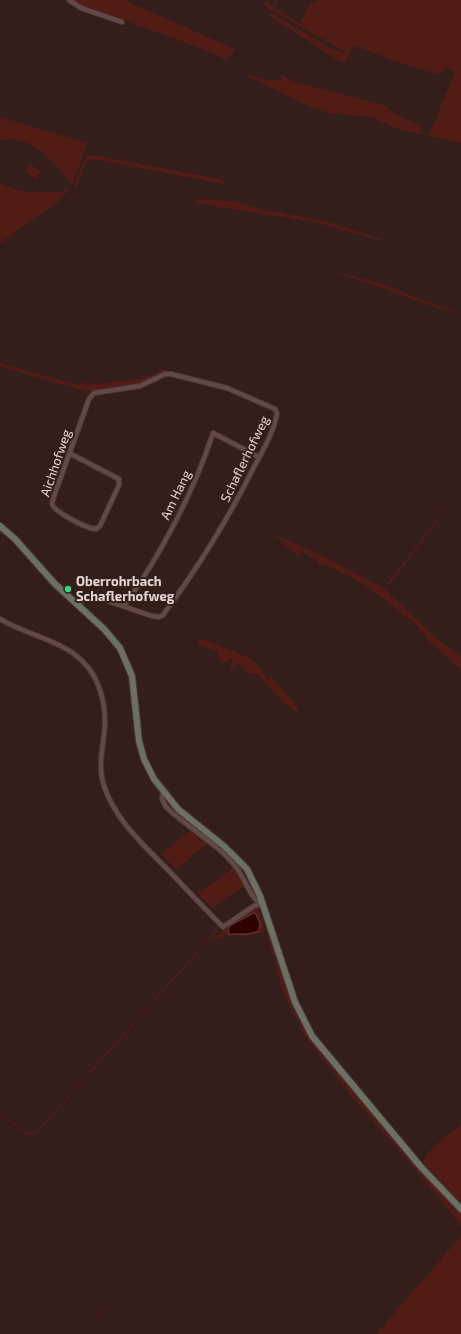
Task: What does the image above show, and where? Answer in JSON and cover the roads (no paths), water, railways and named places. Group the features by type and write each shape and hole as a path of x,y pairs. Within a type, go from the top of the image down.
{"main road":[{"path":"0,526 17,541 55,584 113,639 127,662 133,680 139,741 149,770 163,792 178,808 224,846 242,864 254,882 263,904 295,1002 312,1036 425,1172 461,1209"}],"street":[{"path":"69,0 81,8 122,22"},
{"name":"Schaflerhofweg","path":"91,395 101,391 143,385 167,374 232,390 277,412 259,457 225,523 204,557 164,613 159,617 124,606"},
{"name":"Aichhofweg","path":"70,453 119,480 119,485 100,526 96,529 89,528 55,510 52,506 53,499 91,395"},
{"name":"Am Hang","path":"124,606 156,559 201,467 213,433 259,457"},
{"path":"78,605 86,597 91,596 124,606"},
{"path":"0,619 20,630 52,641 76,654 91,672 101,693 105,723 100,761 104,786 121,819 138,838 223,927 254,906 263,904"}],"place":[{"name":"Oberrohrbach Schaflerhofweg","path":"68,589"}]}
